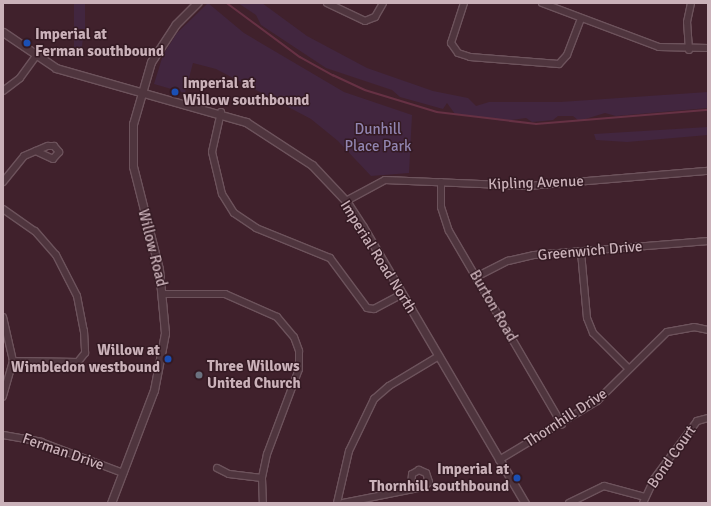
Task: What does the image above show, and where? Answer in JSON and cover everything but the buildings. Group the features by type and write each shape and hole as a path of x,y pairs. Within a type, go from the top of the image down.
{"street":[{"name":"Willow Road","path":"111,503 160,371 165,333 164,294 133,166 133,124 140,91 160,45 197,3"},
{"path":"327,3 366,21 375,17 383,3"},
{"path":"464,3 451,43 458,53 470,57 559,64 567,55 581,20"},
{"path":"542,3 581,20 659,47 689,50 708,48"},
{"path":"689,50 687,22 691,3"},
{"name":"Imperial Road North","path":"3,32 35,57 67,72 221,112 246,122 290,147 346,201 525,503"},
{"path":"3,91 20,78 35,57"},
{"path":"221,112 212,152 222,194 234,213 256,228 330,258 367,308 374,309 402,294"},
{"path":"3,182 19,160 36,151"},
{"name":"Kipling Avenue","path":"346,201 385,180 528,186 708,171"},
{"name":"Burton Road","path":"441,182 445,223 562,424"},
{"path":"3,209 35,231 56,255 77,296 84,331 85,354 78,362 13,361"},
{"name":"Greenwich Drive","path":"476,277 520,258 708,241"},
{"path":"581,252 591,328 609,353 628,368"},
{"path":"164,294 210,291 232,296 278,317 294,337 298,369 262,478 263,503"},
{"path":"3,318 13,361 3,397"},
{"name":"Thornhill Drive","path":"500,460 562,424 614,387 628,368 667,332 688,328 708,330"},
{"path":"337,503 349,451 374,399 389,386 438,356"},
{"name":"Bond Court","path":"644,500 697,421 708,418"},
{"name":"Ferman Drive","path":"3,435 41,442 123,473"},
{"path":"217,468 229,474 262,478"},
{"path":"569,503 604,486 644,500"},
{"path":"344,503 411,489"}],"green space":[{"path":"74,3 85,3 85,29 74,29"},
{"name":"Dunhill Place Park","path":"208,3 244,33 344,92 412,115 409,173 371,176 338,141 311,119 216,69 193,63 185,93 154,84 163,55 177,33"},
{"path":"238,3 262,3 307,36 367,68 433,91 468,98 476,106 489,102 560,102 708,92 708,108 616,116 605,113 579,121 573,116 558,116 553,120 532,122 526,118 504,121 455,114 447,103 443,109 400,97 392,90 326,68 261,25 256,15"},
{"path":"74,30 84,30 81,54 74,50"},
{"path":"708,127 708,135 627,142 596,140 594,134"}],"waterway":[{"path":"227,3 300,57 333,75 365,90 437,112 536,124 708,110"}],"place":[{"name":"Imperial at Ferman southbound","path":"27,43"},
{"name":"Imperial at Willow southbound","path":"175,92"},
{"name":"Willow at Wimbledon westbound","path":"168,359"},
{"name":"Three Willows United Church","path":"199,375"},
{"name":"Imperial at Thornhill southbound","path":"517,478"}]}
